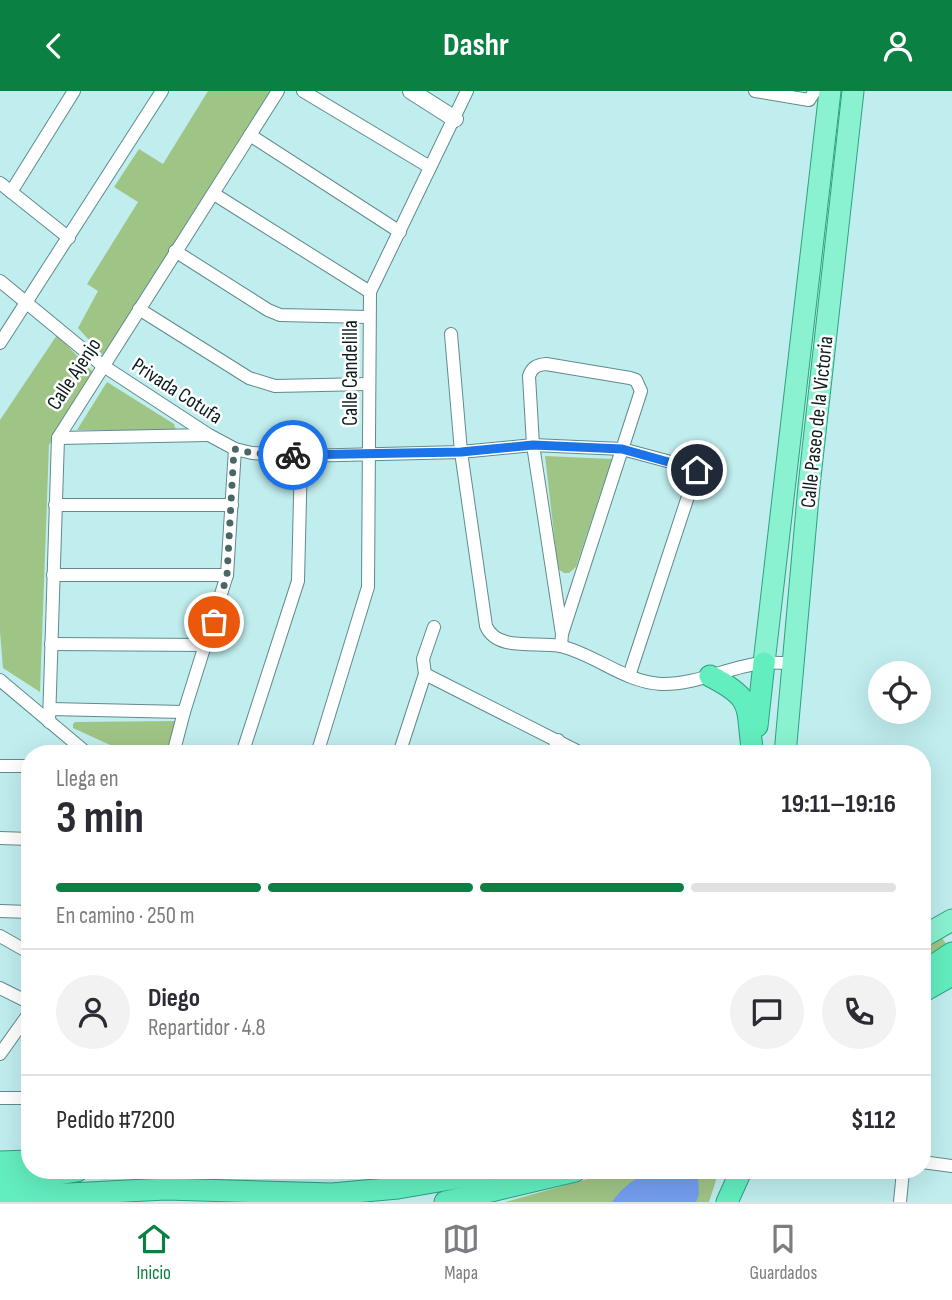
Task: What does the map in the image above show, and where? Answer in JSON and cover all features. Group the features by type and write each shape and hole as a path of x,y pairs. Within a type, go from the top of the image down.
{"highway":[{"path":"754,745 764,663"},
{"path":"710,676 731,687 745,701 752,745"},
{"path":"931,967 952,953"},
{"path":"931,987 952,975"},
{"path":"0,1162 21,1161"},
{"path":"0,1179 21,1178"},
{"path":"0,1194 69,1194 166,1188 332,1194 398,1188 450,1179"},
{"path":"445,1202 545,1179"},
{"path":"494,1202 549,1179"},
{"path":"727,1202 737,1179"}],"main road":[{"name":"Calle Paseo de la Victoria","path":"764,663 830,91"},
{"name":"Calle Paseo de la Victoria","path":"786,745 809,486 853,91"},
{"path":"931,932 952,920"}],"street":[{"path":"11,192 74,91"},
{"path":"0,343 162,91"},
{"name":"Calle Ajenjo","path":"49,716 58,438 278,91"},
{"path":"303,91 428,166"},
{"path":"411,91 455,119"},
{"name":"Calle Candelilla","path":"320,745 368,586 370,292 400,232 428,166 455,119 467,91"},
{"path":"755,91 812,96"},
{"path":"250,135 400,232"},
{"path":"0,183 69,238"},
{"path":"214,194 370,292"},
{"path":"176,251 280,315 368,317"},
{"name":"Privada Cotufa","path":"0,281 102,365 234,449 252,453 301,456 461,452 533,445 622,449 697,470 629,676"},
{"path":"139,309 249,378 262,383 275,386 368,384"},
{"path":"451,334 461,452 486,626 490,635 503,642 562,640 629,676 662,684 764,663 794,664"},
{"path":"546,364 630,378 636,380 641,391 562,640 533,445 529,376 531,369 546,364"},
{"path":"58,438 209,435"},
{"path":"175,745 227,575 234,449"},
{"path":"245,745 298,581 301,456"},
{"path":"55,505 232,505"},
{"path":"53,575 227,575"},
{"path":"553,576 572,581 582,577"},
{"path":"402,745 425,674 423,659 434,627"},
{"path":"51,644 206,645"},
{"path":"425,674 567,745"},
{"path":"3,687 49,716 79,745"},
{"path":"49,716 184,712"},
{"path":"556,745 558,740"},
{"path":"0,766 21,766"},
{"path":"0,838 21,839"},
{"path":"0,911 21,912"},
{"path":"0,936 21,948"},
{"path":"0,988 21,998"},
{"path":"0,1054 21,1025"},
{"path":"0,1098 21,1098"},
{"path":"931,1163 952,1166"},
{"path":"900,1202 902,1179"}],"green space":[{"path":"208,91 270,91 103,355 78,328 98,291 87,284 138,202 114,187 139,149 163,164"},
{"path":"57,335 93,372 49,445 40,692 3,668 0,632 0,420"},
{"path":"107,382 174,424 176,430 77,430"},
{"path":"545,456 612,459 576,567 569,573 558,569"},
{"path":"176,721 169,745 110,745 73,728 75,722"},
{"path":"942,938 947,945 931,955 931,945"},
{"path":"587,1179 716,1179 709,1202 505,1202"}],"water":[{"path":"637,1179 698,1179 699,1194 696,1202 612,1202"}],"way so far":[{"path":"214,622 227,575 234,449 252,453 293,455"}],"route":[{"path":"293,455 461,452 533,445 622,449 697,470"}]}
